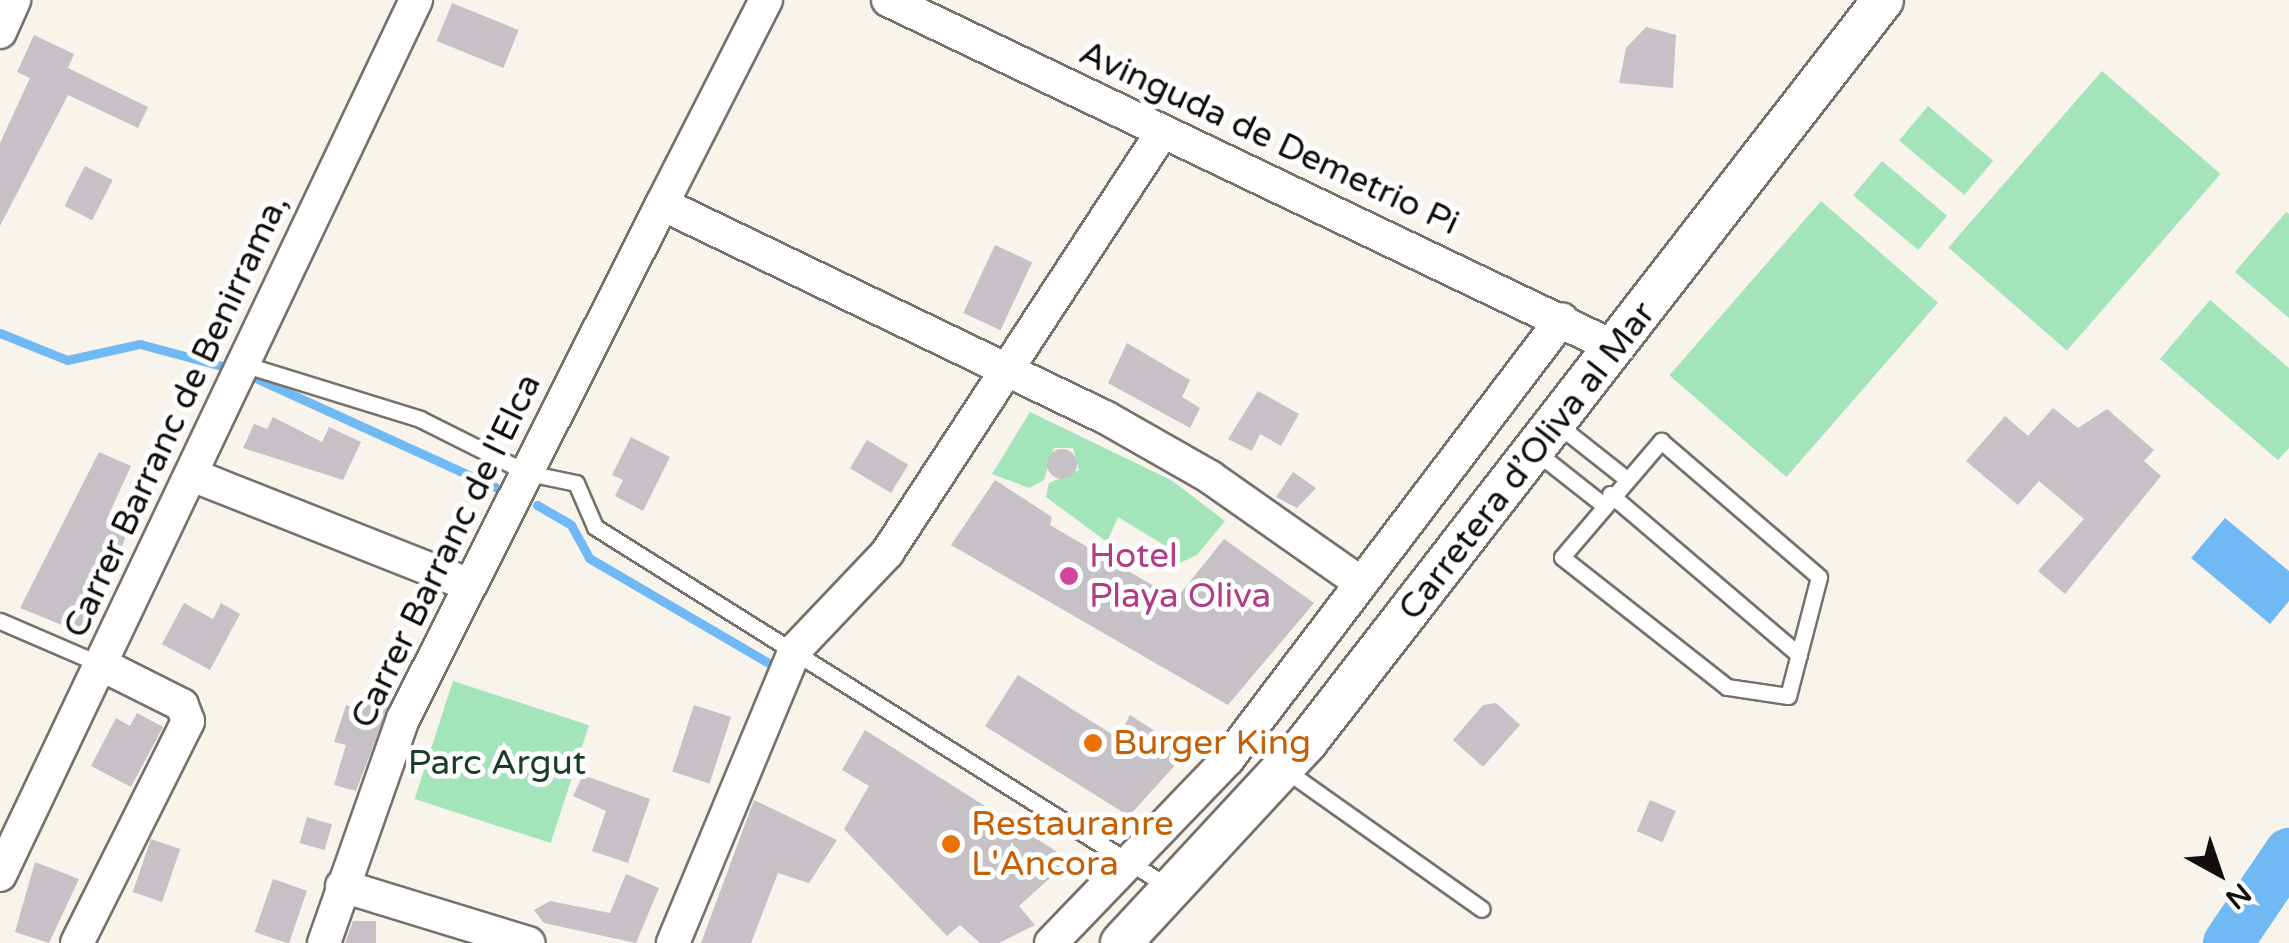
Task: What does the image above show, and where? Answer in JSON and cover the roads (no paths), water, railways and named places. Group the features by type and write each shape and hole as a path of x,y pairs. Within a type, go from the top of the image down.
{"street":[{"path":"0,32 14,0"},
{"name":"Carrer Barranc de Benirrama,","path":"1,868 246,365 416,0"},
{"name":"Carrer Barranc de l'Elca","path":"324,943 404,719 766,0"},
{"name":"Avinguda de Demetrio Pi","path":"888,0 1616,348"},
{"name":"Carretera d’Oliva al Mar","path":"1122,943 1164,900 1255,772 1546,438 1883,0"},
{"path":"673,943 791,658 888,552 1011,372 1162,134"},
{"path":"662,204 1011,372 1210,477 1361,583"},
{"path":"1052,943 1131,861 1255,772 1361,583 1562,319"},
{"path":"192,475 470,586"},
{"path":"77,943 188,721 182,704 102,666"},
{"path":"342,886 528,943"}],"lane":[{"path":"246,365 420,419 528,473 576,483 594,528 791,658 1131,861 1164,900"},
{"path":"1546,438 1624,477"},
{"path":"1546,438 1606,499 1799,656"},
{"path":"1660,440 1819,577 1788,696 1727,686 1562,557 1624,477 1660,440"},
{"path":"0,621 102,666"},
{"path":"1255,772 1482,909"}],"water":[{"path":"2225,518 2289,571 2289,601 2270,624 2191,558"}],"waterway":[{"path":"0,333 67,360 140,344 233,369"},
{"path":"247,374 495,487"},
{"path":"537,505 571,525 589,558 772,665"},
{"path":"2228,943 2289,853"}],"place":[{"name":"Hotel Playa Oliva","path":"1069,576"},
{"name":"Burger King","path":"1093,743"},
{"name":"Restauranre L'Ancora","path":"951,844"}],"park label":[{"name":"Parc Argut","path":"497,763"}]}
